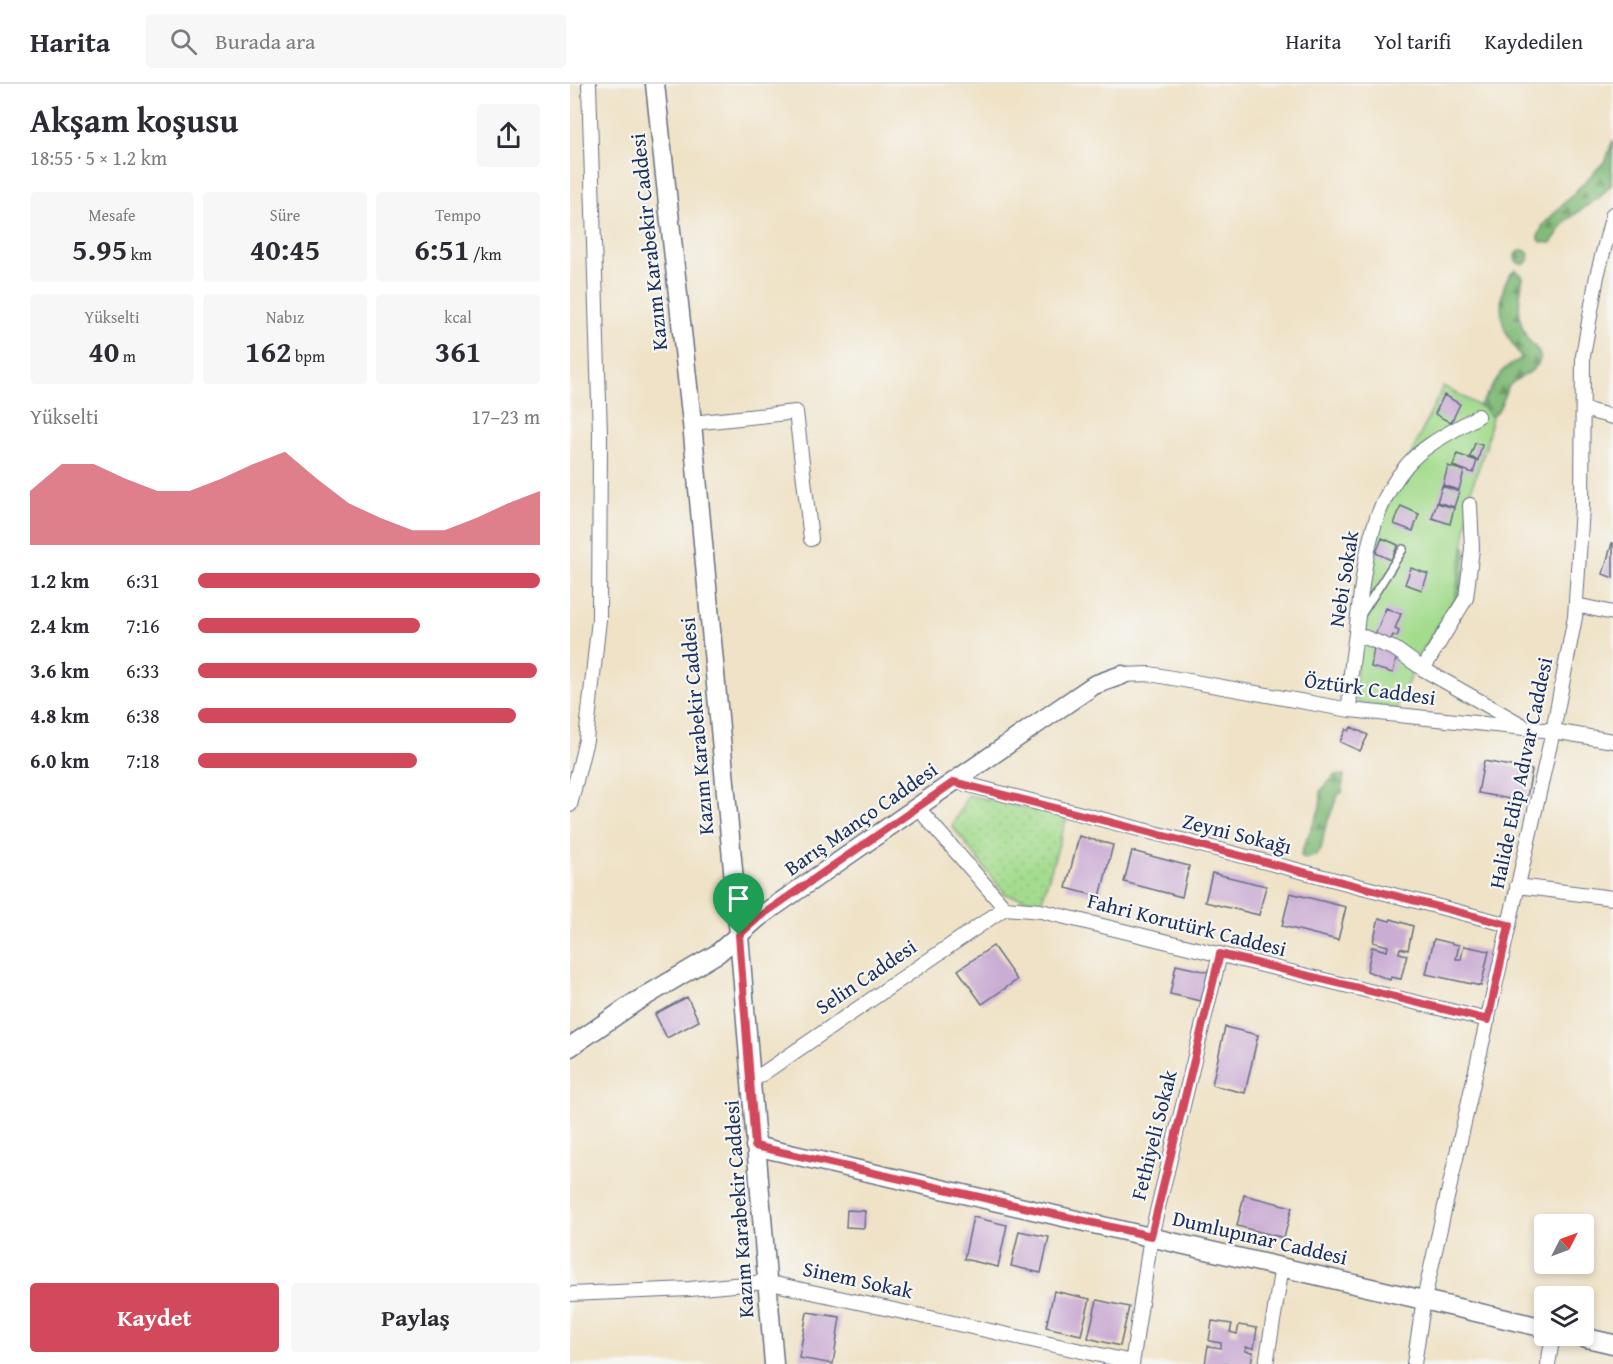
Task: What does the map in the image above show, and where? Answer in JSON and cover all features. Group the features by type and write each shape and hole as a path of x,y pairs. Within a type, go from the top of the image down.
{"street":[{"path":"570,805 586,740 599,619 600,434 589,84"},
{"name":"Kazım Karabekir Caddesi","path":"655,84 692,423 752,1081 755,1146 774,1364"},
{"name":"Halide Edip Adıvar Caddesi","path":"1414,1364 1424,1299 1553,731 1576,605 1582,507 1583,356 1597,276 1613,214"},
{"path":"1583,409 1613,417"},
{"path":"692,423 796,412 811,539"},
{"name":"Nebi Sokak","path":"1350,710 1349,687 1364,561 1370,535 1396,480 1407,463 1478,416"},
{"path":"1423,669 1466,598 1472,549 1470,505"},
{"path":"1576,605 1613,614"},
{"path":"1357,627 1395,649 1423,669 1526,728"},
{"name":"Öztürk Caddesi","path":"1122,675 1150,674 1350,710 1553,731 1613,741"},
{"name":"Barış Manço Caddesi","path":"570,1047 634,1003 718,953 759,917 1094,685 1122,675"},
{"name":"Zeyni Sokağı","path":"954,782 1509,925"},
{"path":"917,807 1005,908"},
{"path":"1517,886 1613,898"},
{"name":"Fahri Korutürk Caddesi","path":"1005,908 1041,911 1488,1020"},
{"name":"Selin Caddesi","path":"752,1081 1005,908"},
{"name":"Fethiyeli Sokak","path":"1132,1363 1151,1236 1220,954"},
{"name":"Dumlupınar Caddesi","path":"755,1146 1534,1325"},
{"path":"1266,1364 1282,1266"},
{"name":"Sinem Sokak","path":"570,1294 690,1289 766,1282 1132,1363"},
{"path":"1594,1340 1613,1344"},
{"path":"1548,1364 1551,1346"}],"lane":[{"path":"1357,627 1403,549"}],"green space":[{"path":"1613,140 1611,185 1601,196 1566,221 1551,243 1541,242 1538,237 1543,225 1606,160"},
{"path":"1522,250 1527,252 1529,257 1527,262 1522,264 1517,262 1515,257 1517,252"},
{"path":"1516,270 1523,277 1520,314 1523,329 1537,350 1540,359 1530,372 1508,387 1500,408 1490,417 1480,410 1480,405 1503,370 1522,358 1506,332 1501,305 1506,281"},
{"path":"1443,386 1483,408 1492,417 1486,447 1473,484 1455,599 1420,654 1396,710 1358,702 1354,694 1371,558 1381,520"},
{"path":"1456,531 1466,549 1461,594 1426,657 1420,660 1415,656"},
{"path":"1335,775 1344,775 1342,792 1338,795 1325,828 1321,849 1317,855 1305,859 1301,856 1320,808 1320,792"},
{"path":"968,795 1067,817 1041,903 1005,894 952,826"}],"building":[{"path":"1444,395 1460,404 1451,423 1435,414"},
{"path":"1475,443 1482,445 1478,460 1470,457"},
{"path":"1457,454 1477,461 1473,473 1453,466"},
{"path":"1448,466 1464,471 1459,490 1443,485"},
{"path":"1442,486 1459,492 1454,507 1437,502"},
{"path":"1437,503 1454,508 1450,524 1432,518"},
{"path":"1401,506 1419,514 1413,531 1394,524"},
{"path":"1382,538 1398,545 1391,560 1376,553"},
{"path":"1613,543 1613,578 1603,574"},
{"path":"1411,568 1428,574 1422,590 1405,584"},
{"path":"1386,608 1401,614 1395,629 1399,631 1397,637 1393,635 1390,641 1375,635"},
{"path":"1374,647 1397,654 1393,673 1371,667"},
{"path":"1351,727 1368,735 1360,751 1340,742 1346,729 1349,731"},
{"path":"1484,761 1532,770 1526,802 1478,793"},
{"path":"1079,836 1113,845 1100,897 1066,888"},
{"path":"1132,851 1189,866 1182,897 1124,882"},
{"path":"1212,873 1266,886 1259,915 1205,902"},
{"path":"1290,893 1346,907 1338,940 1282,926"},
{"path":"1379,918 1413,926 1408,950 1400,948 1399,953 1407,955 1401,979 1391,977 1390,980 1367,971 1372,947 1387,951 1388,946 1373,942"},
{"path":"1434,939 1459,945 1456,959 1461,959 1464,946 1489,951 1481,986 1426,974"},
{"path":"993,946 1017,980 982,1004 958,970"},
{"path":"1176,965 1208,972 1201,1001 1170,994"},
{"path":"687,997 699,1021 667,1038 655,1014"},
{"path":"1225,1027 1258,1035 1245,1093 1212,1085"},
{"path":"1244,1195 1292,1207 1284,1238 1237,1226"},
{"path":"847,1210 865,1211 864,1228 846,1227"},
{"path":"973,1217 1007,1225 998,1267 964,1259"},
{"path":"1019,1231 1049,1237 1041,1273 1011,1266"},
{"path":"1054,1291 1090,1299 1081,1335 1046,1327"},
{"path":"1097,1300 1129,1307 1120,1346 1088,1338"},
{"path":"807,1312 840,1317 833,1364 799,1358"},
{"path":"1212,1321 1232,1324 1230,1332 1237,1334 1239,1325 1257,1328 1254,1348 1246,1347 1245,1351 1253,1352 1251,1364 1205,1364 1208,1346 1221,1348 1221,1343 1209,1341"}],"route":[{"path":"954,782 1509,925 1488,1020 1220,954 1151,1236 755,1146 752,1081 739,935 759,917 954,782"}]}
